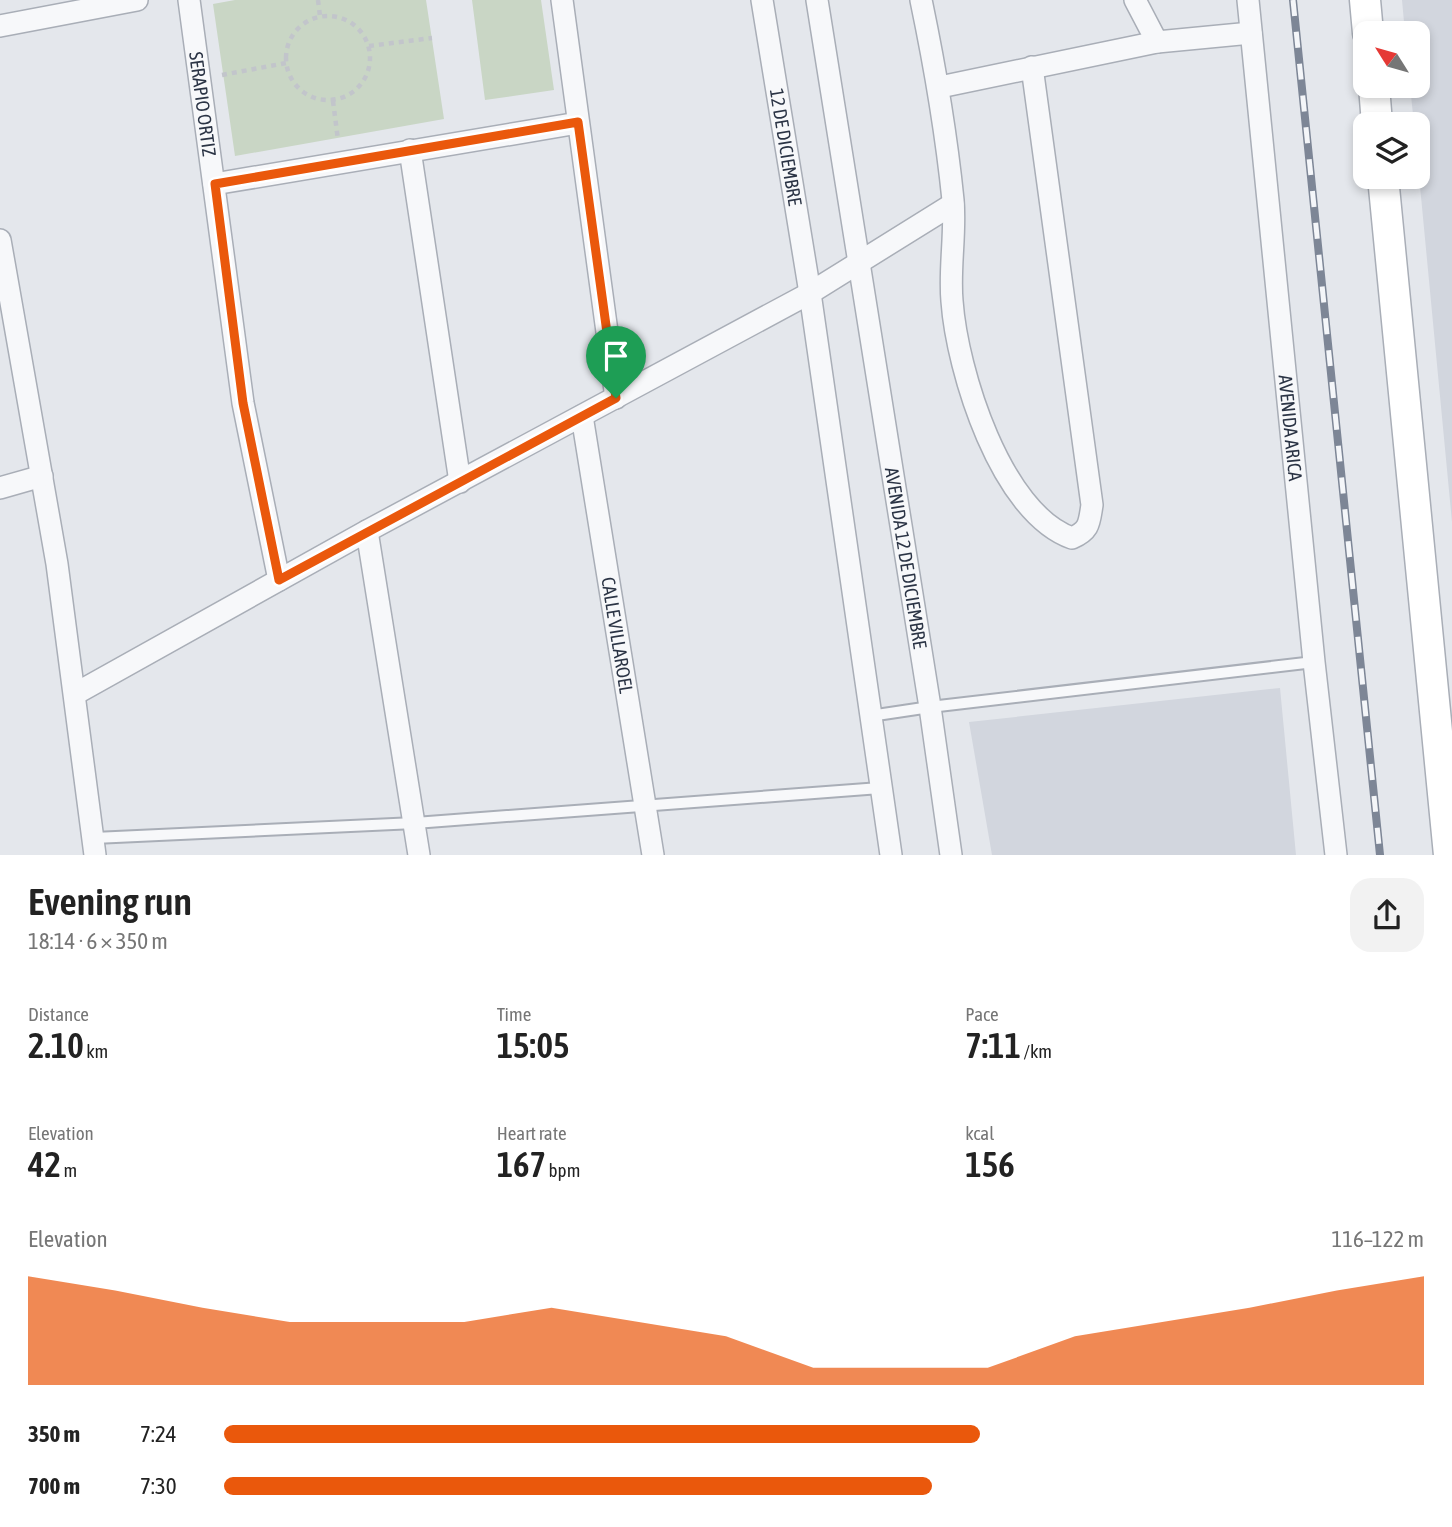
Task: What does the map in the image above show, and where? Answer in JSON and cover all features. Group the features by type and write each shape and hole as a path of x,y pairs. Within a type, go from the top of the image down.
{"main road":[{"path":"1365,0 1367,21"},
{"path":"1383,189 1449,855"}],"street":[{"path":"0,26 137,0"},
{"name":"SERAPIO ORTIZ","path":"189,0 243,403 279,580"},
{"path":"562,0 616,398"},
{"name":"12 DE DICIEMBRE","path":"762,0 810,293"},
{"path":"817,0 859,261"},
{"path":"921,0 940,88 953,204 951,299 957,342 984,430 1005,472 1036,515 1059,534 1072,538 1087,528 1092,505 1032,67"},
{"path":"1135,0 1157,42"},
{"name":"AVENIDA ARICA","path":"1248,0 1314,663 1336,855"},
{"path":"940,88 1157,42 1251,33"},
{"path":"215,184 578,122"},
{"path":"410,150 460,482"},
{"path":"75,694 368,531 810,293 953,204"},
{"path":"0,240 42,476 75,694 94,846"},
{"name":"AVENIDA 12 DE DICIEMBRE","path":"859,261 951,855"},
{"path":"810,293 891,855"},
{"name":"CALLE VILLAROEL","path":"582,416 653,855"},
{"path":"0,488 42,476"},
{"path":"368,531 419,855"}],"lane":[{"path":"870,716 1314,663"},
{"path":"94,846 880,788"}],"path":[{"path":"317,0 320,17"},
{"path":"320,17 339,17 352,23 363,33 369,46 371,61 368,75 359,88 333,101 308,96 297,87 286,63 292,37 300,27 320,17"},
{"path":"369,46 432,37"},
{"path":"200,79 286,63"},
{"path":"333,101 340,162"}],"shaded area":[{"path":"1402,0 1452,0 1452,522 1420,189 1430,189 1430,112 1413,112 1411,98 1430,98 1430,21 1404,21"},
{"path":"1280,688 1296,855 992,855 969,722"}],"green space":[{"path":"235,0 426,0 444,119 235,156 213,4"},
{"path":"472,0 541,0 554,90 485,100"}],"railway":[{"path":"1293,0 1380,855"}],"route":[{"path":"578,122 616,398 279,580 243,403 215,184 578,122"}]}
